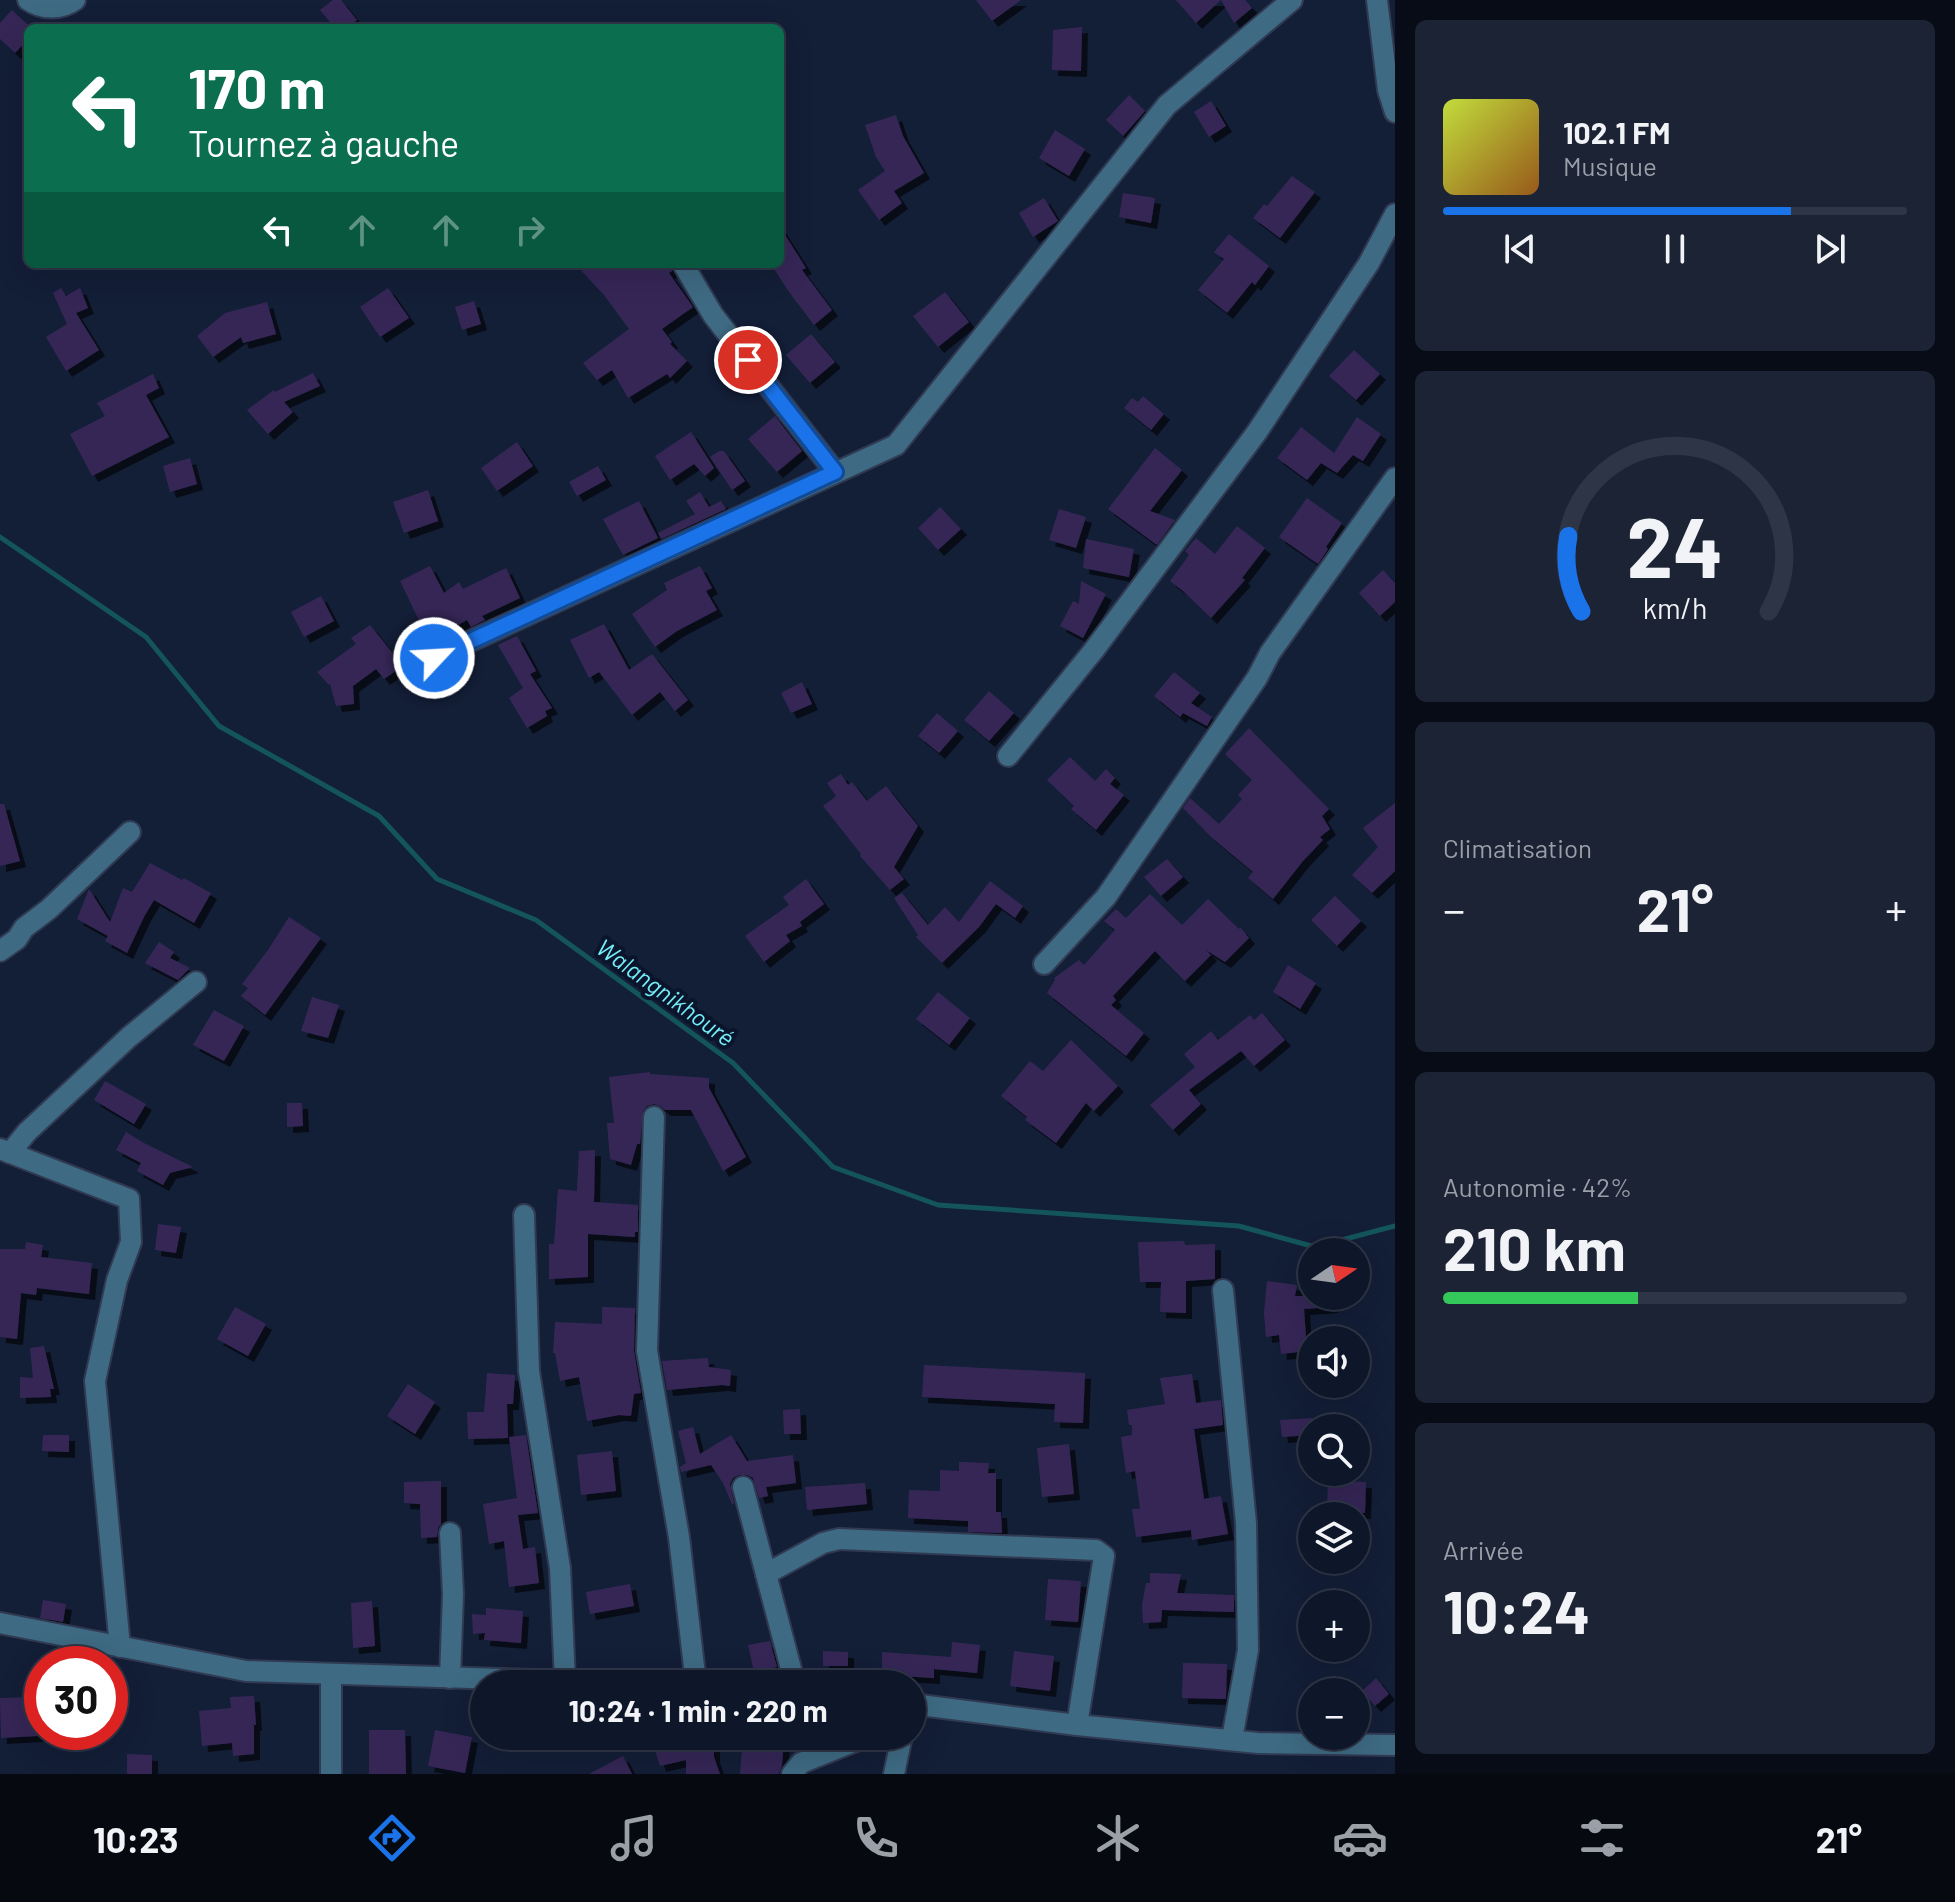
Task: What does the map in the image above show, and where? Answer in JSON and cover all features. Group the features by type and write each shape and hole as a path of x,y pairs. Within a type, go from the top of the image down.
{"street":[{"path":"28,0 38,7 66,7 75,0"},
{"path":"434,658 896,445 1167,105 1292,0"},
{"path":"1377,0 1388,90 1395,112"},
{"path":"1008,756 1094,650 1257,432 1369,263 1395,214"},
{"path":"685,268 713,315 835,472"},
{"path":"1044,964 1106,897 1257,678 1270,653 1395,478"},
{"path":"0,951 17,939 24,928 49,909 130,832"},
{"path":"120,1646 95,1381 117,1280 131,1242 129,1199 5,1151 129,1037 196,982"},
{"path":"654,1117 647,1351 679,1537 694,1670"},
{"path":"524,1215 529,1371 560,1568 565,1670"},
{"path":"1223,1290 1246,1523 1248,1650 1232,1739"},
{"path":"743,1487 791,1670"},
{"path":"450,1533 453,1594 450,1678"},
{"path":"766,1574 823,1543 839,1539 1096,1550 1104,1556 1077,1725"},
{"path":"0,1623 115,1646"},
{"path":"128,1649 246,1671 470,1679"},
{"path":"331,1674 331,1774"},
{"path":"926,1706 1258,1743 1395,1745"},
{"path":"926,1716 951,1709"},
{"path":"792,1774 801,1763 833,1750"},
{"path":"894,1774 899,1750"}],"building":[{"path":"333,0 341,0 357,20 352,24 332,24 320,10"},
{"path":"976,0 1021,0 992,21"},
{"path":"1176,0 1221,0 1196,23"},
{"path":"1221,0 1245,0 1252,8 1234,23"},
{"path":"12,10 27,24 24,24 24,43 15,53 0,39 0,23"},
{"path":"1082,27 1081,71 1052,70 1053,30"},
{"path":"1129,95 1145,111 1123,136 1106,120"},
{"path":"1211,101 1226,126 1209,137 1194,112"},
{"path":"896,115 903,136 924,173 894,191 902,203 879,220 858,190 885,171 876,157 865,125"},
{"path":"1055,130 1085,149 1069,176 1039,158"},
{"path":"1292,176 1315,192 1280,238 1253,218"},
{"path":"1123,193 1155,198 1151,223 1119,217"},
{"path":"1044,198 1058,221 1033,237 1019,213"},
{"path":"784,233 806,268 802,270 832,310 814,325 774,268 784,268"},
{"path":"1229,234 1269,266 1227,313 1198,290 1224,259 1214,252"},
{"path":"579,268 671,268 669,273 693,307 662,329 672,342 670,344 687,361 670,378 667,374 628,398 612,370 597,380 583,363 629,329"},
{"path":"61,288 66,296 80,288 88,308 76,313 99,350 66,371 46,337 67,324 53,293"},
{"path":"388,288 409,318 380,337 360,307"},
{"path":"945,292 969,322 938,347 913,316"},
{"path":"474,301 481,324 462,330 455,307"},
{"path":"267,302 276,334 243,343 241,337 213,357 197,336 225,313"},
{"path":"811,334 835,362 810,383 786,355"},
{"path":"1354,350 1380,374 1356,400 1329,376"},
{"path":"313,373 320,386 284,402 293,412 268,434 247,410 274,390"},
{"path":"153,374 159,388 146,395 169,437 92,476 70,434 105,416 97,403"},
{"path":"1143,396 1164,414 1151,430 1124,408 1132,398 1138,402"},
{"path":"775,416 802,451 777,472 748,439"},
{"path":"1357,417 1381,434 1363,461 1353,455 1337,473 1321,463 1307,480 1277,458 1301,427 1334,453"},
{"path":"691,432 714,468 705,476 694,464 670,480 655,456"},
{"path":"517,442 533,466 497,491 481,468"},
{"path":"1155,448 1182,470 1150,511 1175,520 1157,545 1108,509"},
{"path":"724,451 745,481 732,490 710,457"},
{"path":"190,458 197,484 170,492 163,466"},
{"path":"598,466 606,480 577,496 569,482"},
{"path":"428,490 438,521 404,533 393,502"},
{"path":"700,492 709,507 721,501 726,509 661,539 658,533 695,514 686,501"},
{"path":"1307,498 1342,523 1318,564 1279,537"},
{"path":"639,501 658,538 623,555 603,519"},
{"path":"940,507 961,529 938,550 918,528"},
{"path":"1059,509 1086,517 1076,548 1049,540"},
{"path":"1237,526 1265,548 1242,578 1245,580 1211,618 1170,581 1189,555 1185,551 1196,538 1215,554"},
{"path":"1086,539 1134,549 1129,577 1083,568"},
{"path":"430,566 444,593 459,582 463,589 506,568 520,598 482,616 485,620 471,627 467,620 429,641 400,581"},
{"path":"700,566 712,588 706,591 717,610 677,631 655,647 632,614 667,590 664,583"},
{"path":"1383,570 1395,583 1395,602 1380,616 1359,593"},
{"path":"1081,581 1106,594 1083,638 1060,626 1073,601 1079,604"},
{"path":"321,596 334,621 304,637 291,612"},
{"path":"604,624 629,670 652,654 688,700 675,711 660,692 632,715 599,672 589,678 570,640"},
{"path":"370,625 403,666 384,679 376,669 353,686 354,704 336,706 330,684 317,672 356,644 351,638"},
{"path":"517,636 536,671 530,674 552,708 545,711 547,716 527,728 509,698 523,688 498,645"},
{"path":"1174,672 1200,693 1191,703 1212,717 1207,726 1183,713 1180,717 1154,696"},
{"path":"802,682 812,704 791,713 781,693"},
{"path":"989,691 1014,713 989,741 964,720"},
{"path":"937,713 958,731 939,753 918,736"},
{"path":"1249,728 1329,809 1322,816 1330,829 1320,837 1323,840 1273,899 1248,878 1253,872 1211,837 1183,808 1190,798 1219,824 1242,799 1238,795 1252,780 1225,754"},
{"path":"1070,757 1095,781 1106,769 1115,778 1110,784 1124,795 1096,830 1071,809 1074,806 1047,780"},
{"path":"841,774 848,785 852,782 867,801 886,786 918,826 894,867 904,879 890,890 823,806 836,796 827,783"},
{"path":"1395,803 1395,871 1372,893 1352,875 1378,847 1363,828"},
{"path":"0,804 4,804 20,861 0,866"},
{"path":"1167,859 1183,877 1161,896 1144,877"},
{"path":"150,863 211,893 194,923 154,900 127,953 105,941 108,936 77,919 89,889 110,922 123,888 132,892"},
{"path":"806,879 824,904 800,922 802,926 786,935 790,941 764,962 745,936 789,905 783,897"},
{"path":"990,881 1023,906 1015,918 996,904 979,927 942,963 916,937 918,935 894,898 902,893 928,925 945,907 959,922"},
{"path":"1150,894 1182,925 1208,899 1249,938 1225,962 1206,950 1211,955 1185,981 1155,951 1113,996 1116,1000 1111,1005 1144,1033 1126,1056 1047,993 1054,978 1079,960 1084,965 1115,930 1104,921 1116,909 1126,918"},
{"path":"1335,896 1361,921 1337,946 1311,920"},
{"path":"289,917 321,938 265,1015 241,996 248,988 242,984"},
{"path":"159,942 174,952 170,958 190,968 178,980 145,963"},
{"path":"1288,965 1316,983 1300,1009 1273,992"},
{"path":"938,992 970,1018 949,1045 916,1019"},
{"path":"312,997 339,1005 328,1038 301,1031"},
{"path":"214,1010 244,1026 224,1061 193,1045"},
{"path":"1262,1013 1285,1040 1254,1066 1241,1051 1189,1090 1201,1104 1173,1130 1150,1105 1195,1067 1184,1054 1211,1031 1218,1040 1250,1015 1254,1020"},
{"path":"1071,1040 1118,1086 1094,1111 1086,1103 1056,1143 1025,1120 1027,1117 1001,1096 1030,1061 1043,1071"},
{"path":"650,1072 709,1078 709,1088 746,1157 723,1171 691,1110 665,1110 654,1104 643,1111 640,1144 637,1144 631,1165 610,1159 607,1123 614,1123 609,1077"},
{"path":"105,1081 146,1104 134,1124 94,1100"},
{"path":"287,1103 302,1103 303,1126 287,1127"},
{"path":"126,1132 193,1167 170,1173 163,1185 137,1171 141,1163 116,1150"},
{"path":"595,1150 594,1202 638,1205 638,1232 635,1232 635,1237 588,1234 588,1277 549,1279 549,1244 554,1244 558,1189 577,1191 579,1151"},
{"path":"158,1224 181,1227 176,1253 155,1250"},
{"path":"1184,1241 1185,1245 1215,1244 1215,1279 1186,1281 1186,1313 1160,1312 1161,1282 1140,1282 1138,1242"},
{"path":"26,1242 43,1245 41,1257 92,1263 89,1294 37,1288 36,1295 21,1293 17,1339 0,1337 0,1249 25,1249"},
{"path":"1267,1281 1297,1285 1295,1296 1298,1296 1298,1310 1304,1310 1305,1326 1298,1326 1298,1352 1281,1354 1279,1335 1266,1337 1264,1313"},
{"path":"235,1307 266,1324 248,1356 217,1339"},
{"path":"602,1307 635,1308 634,1351 641,1393 634,1394 631,1416 587,1421 579,1377 560,1381 553,1353 555,1322 602,1324"},
{"path":"44,1346 54,1389 50,1389 51,1397 20,1398 20,1377 33,1378 30,1348"},
{"path":"708,1358 709,1367 731,1370 730,1386 667,1390 662,1361"},
{"path":"924,1365 1085,1373 1083,1423 1054,1422 1055,1404 922,1397"},
{"path":"487,1373 515,1375 513,1404 507,1404 508,1438 468,1439 467,1412 484,1412"},
{"path":"1192,1374 1196,1403 1221,1400 1223,1425 1194,1429 1204,1499 1221,1496 1228,1534 1192,1540 1191,1530 1136,1537 1132,1509 1140,1509 1135,1471 1126,1473 1121,1437 1132,1435 1127,1410 1165,1404 1160,1378"},
{"path":"408,1384 435,1402 415,1434 387,1416"},
{"path":"800,1409 801,1434 784,1434 783,1410"},
{"path":"1298,1419 1298,1436 1282,1437 1280,1420"},
{"path":"693,1427 700,1454 731,1435 747,1461 793,1455 796,1483 766,1487 768,1496 759,1498 753,1478 739,1475 730,1484 732,1504 711,1465 681,1472 680,1467 686,1463 678,1431"},
{"path":"43,1435 69,1435 69,1452 42,1451"},
{"path":"526,1435 538,1513 518,1515 523,1549 535,1547 539,1583 509,1587 504,1541 489,1544 483,1504 517,1498 509,1437"},
{"path":"1069,1444 1074,1494 1042,1497 1037,1448"},
{"path":"612,1451 616,1491 581,1495 577,1455"},
{"path":"959,1462 989,1463 988,1473 996,1473 996,1512 1001,1512 1002,1533 968,1532 968,1521 908,1518 909,1490 940,1491 940,1470 959,1471"},
{"path":"441,1481 441,1524 437,1537 421,1538 420,1504 404,1503 404,1482"},
{"path":"865,1483 867,1504 807,1510 805,1487"},
{"path":"1328,1486 1366,1486 1365,1502 1327,1502"},
{"path":"1150,1573 1181,1574 1177,1593 1234,1595 1234,1612 1162,1610 1161,1622 1143,1623 1142,1605 1146,1583 1150,1583"},
{"path":"1048,1579 1081,1581 1078,1622 1045,1620"},
{"path":"630,1584 634,1606 590,1614 586,1592"},
{"path":"43,1600 66,1604 63,1622 40,1618"},
{"path":"372,1601 375,1646 353,1648 351,1603"},
{"path":"486,1608 523,1611 521,1643 484,1640 485,1633 473,1634 472,1614 486,1615"},
{"path":"770,1641 777,1667 754,1670 748,1645"},
{"path":"952,1642 980,1645 977,1673 934,1669 934,1678 926,1678 926,1670 882,1670 882,1652 951,1657"},
{"path":"823,1651 848,1652 848,1666 823,1666"},
{"path":"1014,1651 1054,1656 1050,1691 1010,1686"},
{"path":"1183,1663 1227,1664 1226,1699 1182,1698"},
{"path":"1376,1678 1389,1694 1375,1706 1370,1700 1370,1684"},
{"path":"254,1696 254,1754 233,1756 232,1743 202,1746 199,1711 231,1708 230,1697"},
{"path":"24,1697 24,1737 1,1738 0,1698"},
{"path":"369,1730 405,1730 406,1774 369,1774"},
{"path":"435,1730 470,1737 465,1773 428,1766"},
{"path":"655,1750 714,1750 720,1774 686,1774 686,1760 660,1766"},
{"path":"742,1750 783,1750 779,1774 740,1774"},
{"path":"127,1754 152,1755 152,1774 127,1774"},
{"path":"623,1756 632,1774 589,1774"}],"waterway":[{"name":"Walangnikhouré","path":"0,537 146,637 219,726 379,816 437,879 536,920 733,1063 833,1167 938,1205 1239,1226 1315,1247 1395,1226"}],"route":[{"path":"434,658 835,472 748,360"}]}
